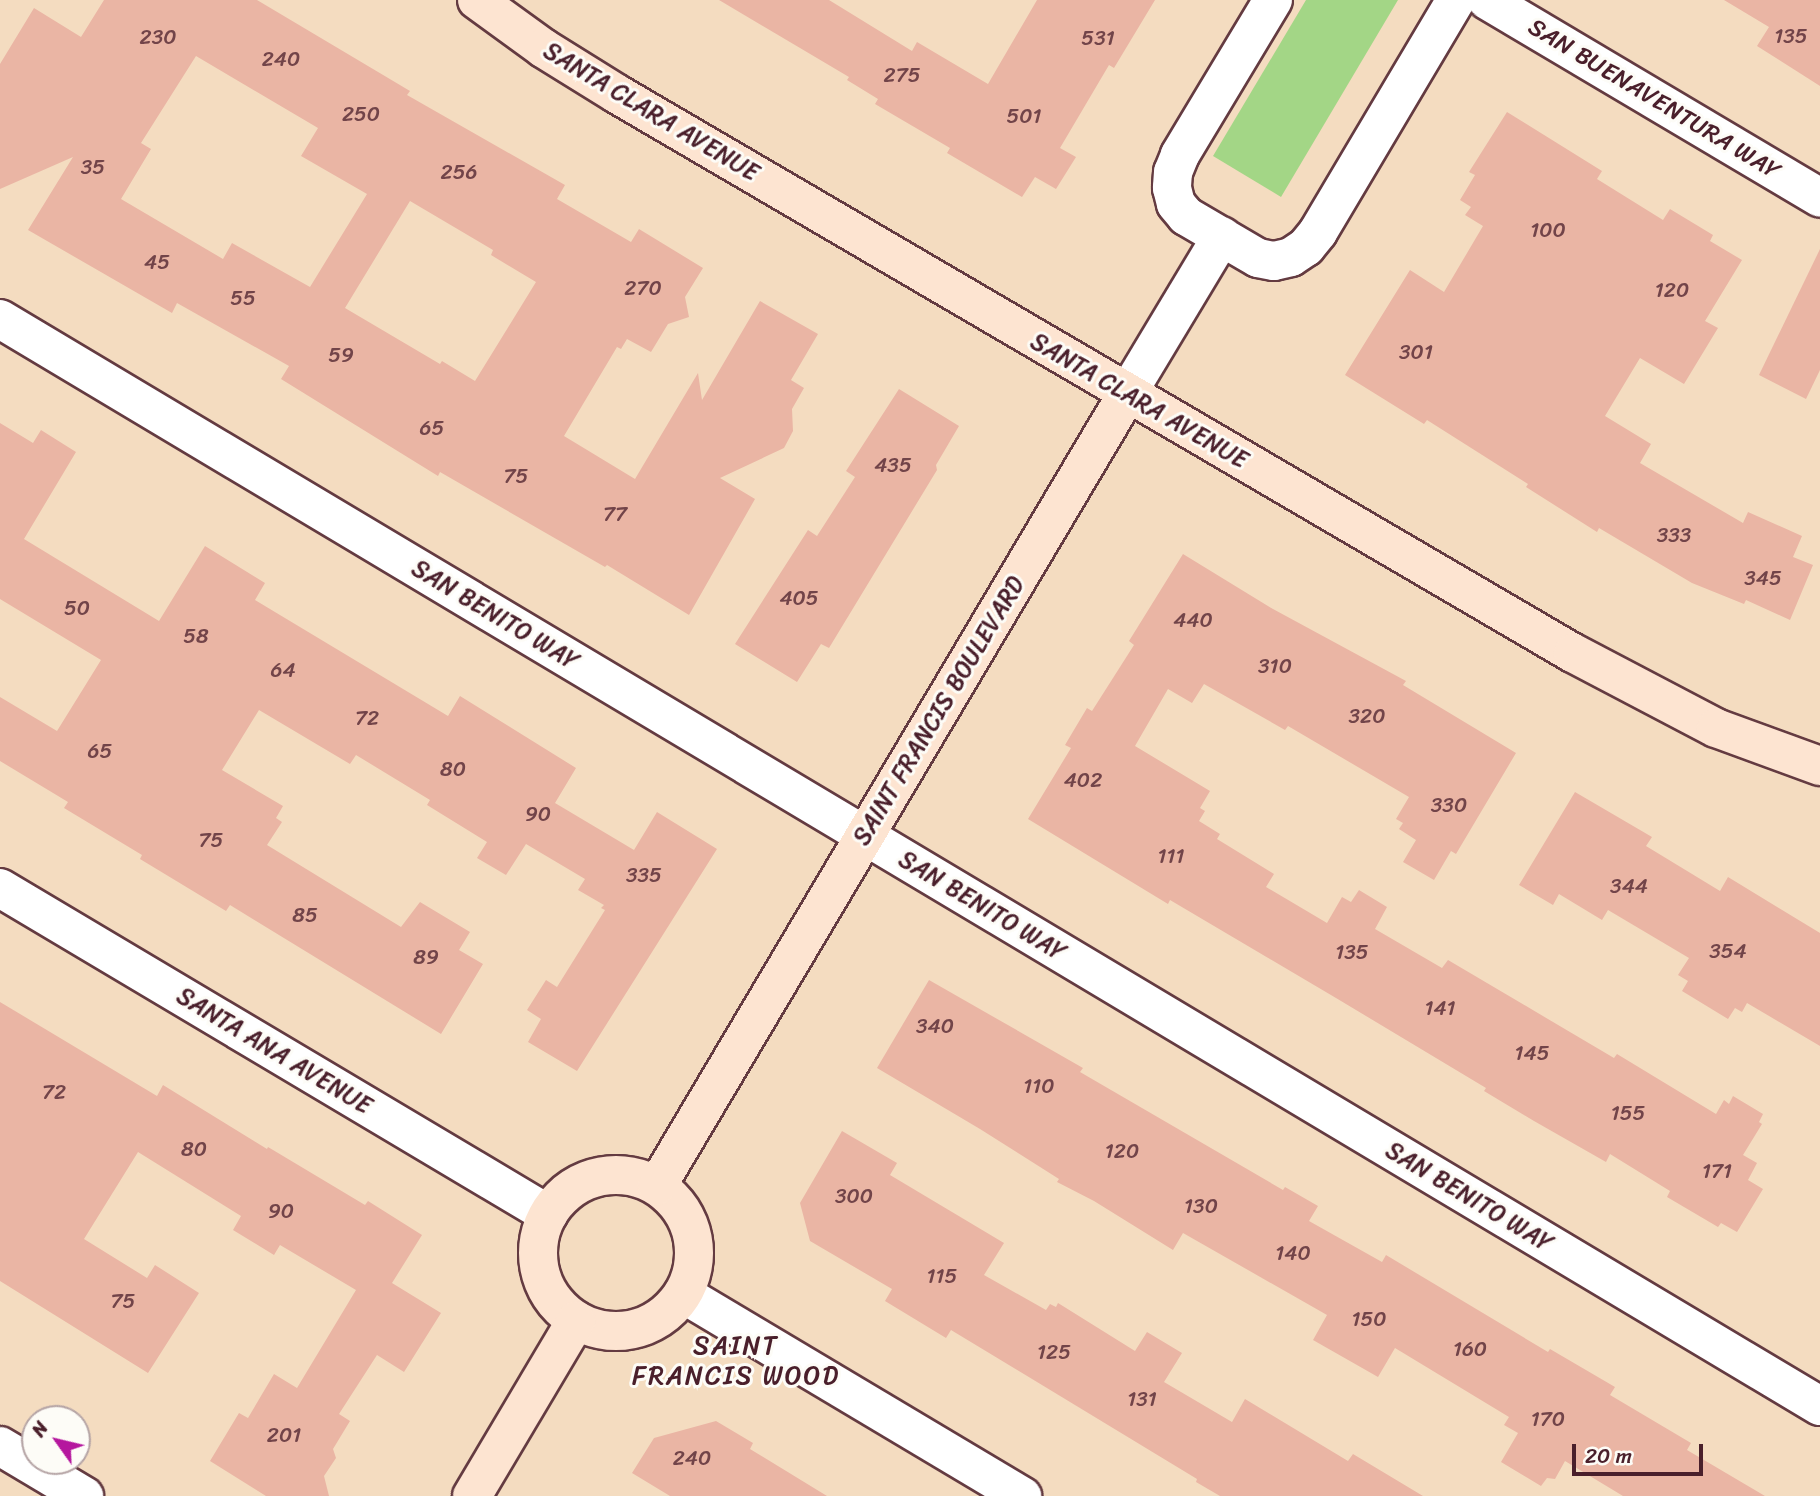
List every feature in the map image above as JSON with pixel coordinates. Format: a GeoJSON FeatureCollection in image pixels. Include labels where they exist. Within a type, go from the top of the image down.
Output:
{"type":"FeatureCollection","features":[{"type":"Feature","properties":{"kind":"main road","name":"SANTA CLARA AVENUE"},"geometry":{"type":"LineString","coordinates":[[477,0],[543,48],[617,94],[1127,394],[1642,691],[1716,728],[1820,766]]}},
{"type":"Feature","properties":{"kind":"main road","name":"SAINT FRANCIS BOULEVARD"},"geometry":{"type":"LineString","coordinates":[[657,1186],[1127,394]]}},
{"type":"Feature","properties":{"kind":"main road"},"geometry":{"type":"LineString","coordinates":[[627,1175],[657,1186],[679,1207],[692,1235],[693,1266],[683,1294],[662,1317],[635,1329],[605,1331],[576,1321],[553,1301],[540,1273],[538,1243],[548,1214],[568,1190],[597,1177],[627,1175]]}},
{"type":"Feature","properties":{"kind":"main road"},"geometry":{"type":"LineString","coordinates":[[472,1496],[576,1321]]}},
{"type":"Feature","properties":{"kind":"street"},"geometry":{"type":"LineString","coordinates":[[1273,0],[1180,155],[1173,172],[1172,188],[1177,204],[1186,216],[1258,258],[1274,261],[1291,257],[1306,247],[1456,0]]}},
{"type":"Feature","properties":{"kind":"street","name":"SAN BUENAVENTURA WAY"},"geometry":{"type":"LineString","coordinates":[[1487,0],[1820,198]]}},
{"type":"Feature","properties":{"kind":"street","name":"SAINT FRANCIS BOULEVARD"},"geometry":{"type":"LineString","coordinates":[[1127,394],[1222,236]]}},
{"type":"Feature","properties":{"kind":"street","name":"SAN BENITO WAY"},"geometry":{"type":"LineString","coordinates":[[0,319],[1820,1406]]}},
{"type":"Feature","properties":{"kind":"street","name":"SANTA ANA AVENUE"},"geometry":{"type":"LineString","coordinates":[[0,888],[548,1214]]}},
{"type":"Feature","properties":{"kind":"street"},"geometry":{"type":"LineString","coordinates":[[683,1294],[1023,1496]]}},
{"type":"Feature","properties":{"kind":"street"},"geometry":{"type":"LineString","coordinates":[[0,1446],[83,1496]]}},
{"type":"Feature","properties":{"kind":"green space"},"geometry":{"type":"Polygon","coordinates":[[[1306,0],[1398,0],[1281,197],[1213,156],[1306,0]]]}},
{"type":"Feature","properties":{"kind":"building"},"geometry":{"type":"Polygon","coordinates":[[[104,0],[257,0],[410,91],[407,95],[565,185],[557,199],[631,242],[639,229],[703,268],[685,297],[689,317],[668,324],[651,352],[627,339],[621,349],[617,347],[564,436],[635,479],[698,373],[702,400],[760,301],[818,334],[791,380],[804,388],[792,409],[793,431],[784,448],[720,478],[755,499],[689,615],[607,565],[605,567],[440,472],[438,476],[281,379],[289,366],[177,303],[172,313],[28,230],[73,157],[0,189],[0,64],[34,8],[81,37],[104,0]],[[196,56],[141,143],[151,149],[121,199],[223,259],[232,243],[310,287],[367,194],[301,156],[318,128],[196,56]],[[410,201],[345,308],[440,364],[442,361],[475,381],[536,282],[491,255],[493,250],[410,201]]]}},
{"type":"Feature","properties":{"kind":"building"},"geometry":{"type":"Polygon","coordinates":[[[719,0],[829,0],[912,51],[917,42],[988,84],[1037,0],[1155,0],[1114,68],[1109,65],[1060,148],[1076,157],[1056,189],[1035,177],[1022,197],[947,153],[950,148],[875,104],[878,99],[847,80],[849,77],[719,0]]]}},
{"type":"Feature","properties":{"kind":"building"},"geometry":{"type":"Polygon","coordinates":[[[1724,0],[1820,0],[1820,86],[1757,46],[1769,27],[1724,0]]]}},
{"type":"Feature","properties":{"kind":"building"},"geometry":{"type":"Polygon","coordinates":[[[1507,112],[1602,171],[1597,179],[1663,220],[1670,209],[1713,235],[1710,241],[1742,260],[1705,321],[1718,328],[1684,384],[1640,358],[1605,416],[1651,444],[1640,463],[1743,523],[1748,512],[1802,536],[1793,557],[1813,565],[1790,620],[1746,600],[1744,604],[1692,583],[1599,528],[1597,532],[1526,487],[1528,484],[1427,420],[1424,424],[1345,375],[1410,270],[1444,292],[1483,226],[1465,215],[1471,207],[1460,200],[1475,175],[1469,172],[1507,112]]]}},
{"type":"Feature","properties":{"kind":"building"},"geometry":{"type":"Polygon","coordinates":[[[1820,249],[1820,370],[1806,399],[1759,375],[1820,249]]]}},
{"type":"Feature","properties":{"kind":"building"},"geometry":{"type":"Polygon","coordinates":[[[899,389],[959,426],[936,465],[937,470],[829,648],[821,644],[797,682],[735,644],[808,530],[817,536],[855,477],[846,471],[899,389]]]}},
{"type":"Feature","properties":{"kind":"building"},"geometry":{"type":"Polygon","coordinates":[[[0,423],[33,443],[41,430],[76,452],[24,539],[159,621],[205,546],[265,583],[255,600],[448,716],[460,696],[576,768],[555,803],[634,850],[657,812],[717,849],[577,1071],[528,1042],[541,1019],[527,1010],[546,980],[557,987],[605,910],[601,908],[604,905],[578,890],[585,879],[526,844],[506,875],[477,858],[487,842],[427,805],[430,800],[356,755],[350,764],[259,710],[222,770],[283,806],[276,818],[282,822],[267,845],[401,927],[420,902],[470,932],[459,950],[483,964],[441,1034],[230,905],[226,911],[140,859],[142,855],[64,808],[68,802],[0,761],[0,697],[57,731],[101,660],[0,599],[0,423]]]}},
{"type":"Feature","properties":{"kind":"building"},"geometry":{"type":"Polygon","coordinates":[[[1183,554],[1273,609],[1406,681],[1403,685],[1516,753],[1456,854],[1451,851],[1434,880],[1403,862],[1416,840],[1399,829],[1403,823],[1396,819],[1409,797],[1288,726],[1285,730],[1204,684],[1192,703],[1168,689],[1135,746],[1210,791],[1200,808],[1205,811],[1199,821],[1220,834],[1217,839],[1274,874],[1266,887],[1327,923],[1342,897],[1351,902],[1359,890],[1387,907],[1375,929],[1442,968],[1448,960],[1614,1058],[1617,1054],[1716,1114],[1724,1100],[1729,1104],[1733,1096],[1763,1114],[1759,1122],[1762,1124],[1743,1155],[1757,1163],[1748,1180],[1763,1189],[1737,1232],[1721,1223],[1718,1227],[1667,1197],[1670,1191],[1610,1154],[1606,1162],[1534,1121],[1484,1091],[1486,1088],[1336,998],[1170,900],[1168,904],[1028,819],[1071,748],[1065,745],[1087,708],[1092,711],[1134,645],[1129,641],[1183,554]]]}},
{"type":"Feature","properties":{"kind":"building"},"geometry":{"type":"Polygon","coordinates":[[[1575,792],[1652,837],[1646,846],[1720,891],[1728,877],[1820,933],[1820,1046],[1747,1003],[1742,1012],[1735,1008],[1728,1019],[1682,991],[1688,981],[1678,975],[1689,958],[1608,910],[1602,920],[1559,894],[1553,905],[1519,885],[1575,792]]]}},
{"type":"Feature","properties":{"kind":"building"},"geometry":{"type":"Polygon","coordinates":[[[929,980],[1083,1068],[1080,1072],[1283,1190],[1285,1187],[1318,1206],[1309,1221],[1382,1262],[1386,1255],[1548,1352],[1550,1349],[1615,1387],[1610,1395],[1691,1443],[1687,1450],[1765,1496],[1623,1496],[1565,1461],[1555,1479],[1547,1478],[1541,1486],[1501,1462],[1518,1433],[1504,1425],[1509,1417],[1395,1348],[1378,1377],[1313,1340],[1327,1315],[1183,1233],[1173,1250],[1094,1201],[1057,1182],[1059,1179],[877,1068],[929,980]]]}},
{"type":"Feature","properties":{"kind":"building"},"geometry":{"type":"Polygon","coordinates":[[[0,1002],[157,1096],[163,1085],[267,1149],[268,1147],[365,1205],[368,1201],[422,1235],[392,1283],[441,1313],[404,1372],[377,1355],[339,1414],[350,1421],[333,1449],[336,1458],[324,1476],[329,1496],[266,1496],[210,1461],[239,1413],[248,1418],[274,1374],[297,1388],[356,1290],[280,1245],[274,1255],[233,1230],[241,1216],[138,1152],[84,1239],[147,1278],[155,1265],[199,1293],[148,1373],[0,1281],[0,1002]]]}},
{"type":"Feature","properties":{"kind":"building"},"geometry":{"type":"Polygon","coordinates":[[[842,1131],[897,1163],[890,1175],[1004,1243],[984,1275],[1046,1310],[1050,1304],[1056,1307],[1058,1303],[1135,1351],[1147,1332],[1182,1353],[1164,1382],[1232,1422],[1245,1399],[1348,1461],[1353,1454],[1423,1496],[1220,1496],[1196,1482],[1197,1479],[951,1330],[946,1338],[885,1301],[892,1289],[810,1241],[800,1203],[842,1131]]]}},
{"type":"Feature","properties":{"kind":"building"},"geometry":{"type":"Polygon","coordinates":[[[716,1421],[753,1443],[750,1449],[827,1496],[670,1496],[632,1473],[654,1438],[716,1421]]]}},
{"type":"Feature","properties":{"kind":"district","name":"SAINT FRANCIS WOOD"},"geometry":{"type":"Point","coordinates":[736,1361]}}]}
